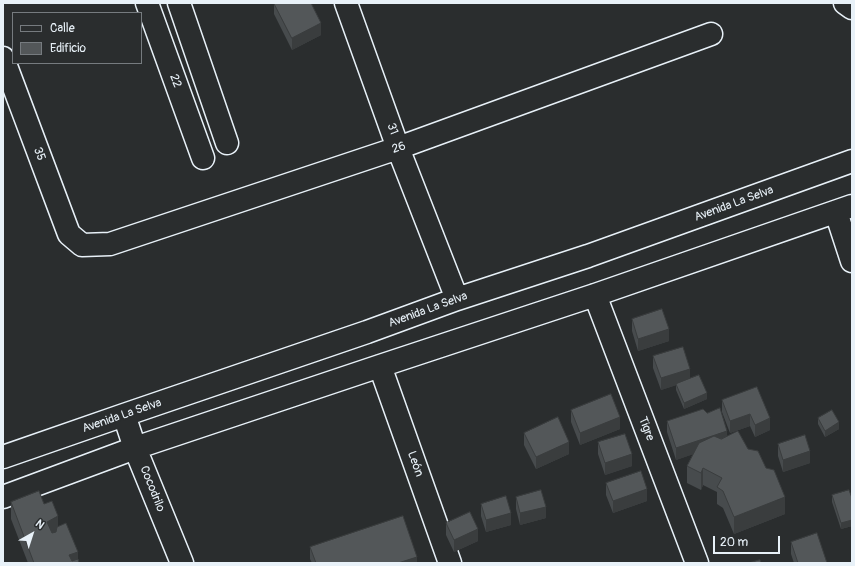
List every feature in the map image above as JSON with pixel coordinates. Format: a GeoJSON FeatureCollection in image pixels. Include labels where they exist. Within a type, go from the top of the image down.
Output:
{"type":"FeatureCollection","features":[{"type":"Feature","properties":{"kind":"street","name":"22"},"geometry":{"type":"LineString","coordinates":[[147,3],[203,158]]}},
{"type":"Feature","properties":{"kind":"street"},"geometry":{"type":"LineString","coordinates":[[178,3],[227,143]]}},
{"type":"Feature","properties":{"kind":"street","name":"31"},"geometry":{"type":"LineString","coordinates":[[346,3],[398,148],[456,299]]}},
{"type":"Feature","properties":{"kind":"street"},"geometry":{"type":"LineString","coordinates":[[845,3],[852,8]]}},
{"type":"Feature","properties":{"kind":"street","name":"26"},"geometry":{"type":"LineString","coordinates":[[82,245],[110,244],[398,148],[711,34]]}},
{"type":"Feature","properties":{"kind":"street","name":"35"},"geometry":{"type":"LineString","coordinates":[[3,58],[69,234],[82,245]]}},
{"type":"Feature","properties":{"kind":"street","name":"Avenida La Selva"},"geometry":{"type":"LineString","coordinates":[[3,457],[124,414],[367,332],[456,299],[588,256],[852,161]]}},
{"type":"Feature","properties":{"kind":"street"},"geometry":{"type":"LineString","coordinates":[[3,497],[135,448],[595,295],[844,209],[852,261]]}},
{"type":"Feature","properties":{"kind":"street","name":"Tigre"},"geometry":{"type":"LineString","coordinates":[[595,295],[697,563]]}},
{"type":"Feature","properties":{"kind":"street","name":"León"},"geometry":{"type":"LineString","coordinates":[[380,366],[450,563]]}},
{"type":"Feature","properties":{"kind":"street","name":"Cocodrilo"},"geometry":{"type":"LineString","coordinates":[[124,414],[135,448],[182,563]]}},
{"type":"Feature","properties":{"kind":"building"},"geometry":{"type":"Polygon","coordinates":[[[274,3],[311,3],[321,23],[292,38],[274,3]]]}},
{"type":"Feature","properties":{"kind":"building"},"geometry":{"type":"Polygon","coordinates":[[[662,309],[669,329],[638,339],[632,319],[662,309]]]}},
{"type":"Feature","properties":{"kind":"building"},"geometry":{"type":"Polygon","coordinates":[[[683,347],[690,369],[661,378],[653,356],[683,347]]]}},
{"type":"Feature","properties":{"kind":"building"},"geometry":{"type":"Polygon","coordinates":[[[699,375],[707,393],[684,403],[676,384],[699,375]]]}},
{"type":"Feature","properties":{"kind":"building"},"geometry":{"type":"Polygon","coordinates":[[[757,387],[770,418],[755,425],[750,414],[730,421],[722,400],[757,387]]]}},
{"type":"Feature","properties":{"kind":"building"},"geometry":{"type":"Polygon","coordinates":[[[611,394],[620,417],[580,433],[571,410],[611,394]]]}},
{"type":"Feature","properties":{"kind":"building"},"geometry":{"type":"Polygon","coordinates":[[[720,408],[727,431],[676,448],[667,421],[703,409],[707,413],[720,408]]]}},
{"type":"Feature","properties":{"kind":"building"},"geometry":{"type":"Polygon","coordinates":[[[832,410],[839,422],[825,431],[818,418],[832,410]]]}},
{"type":"Feature","properties":{"kind":"building"},"geometry":{"type":"Polygon","coordinates":[[[558,417],[569,442],[536,457],[524,433],[558,417]]]}},
{"type":"Feature","properties":{"kind":"building"},"geometry":{"type":"Polygon","coordinates":[[[738,431],[748,449],[758,451],[766,468],[774,470],[785,497],[734,517],[723,491],[717,487],[722,478],[703,468],[701,473],[687,466],[699,443],[714,436],[721,439],[738,431]]]}},
{"type":"Feature","properties":{"kind":"building"},"geometry":{"type":"Polygon","coordinates":[[[625,434],[632,454],[605,463],[598,442],[625,434]]]}},
{"type":"Feature","properties":{"kind":"building"},"geometry":{"type":"Polygon","coordinates":[[[805,435],[810,451],[783,460],[778,444],[805,435]]]}},
{"type":"Feature","properties":{"kind":"building"},"geometry":{"type":"Polygon","coordinates":[[[641,471],[647,489],[613,501],[606,483],[641,471]]]}},
{"type":"Feature","properties":{"kind":"building"},"geometry":{"type":"Polygon","coordinates":[[[541,490],[546,507],[520,513],[516,497],[541,490]]]}},
{"type":"Feature","properties":{"kind":"building"},"geometry":{"type":"Polygon","coordinates":[[[849,490],[852,498],[852,520],[841,523],[832,495],[849,490]]]}},
{"type":"Feature","properties":{"kind":"building"},"geometry":{"type":"Polygon","coordinates":[[[39,491],[44,504],[52,501],[58,516],[47,522],[52,533],[56,532],[57,527],[66,523],[78,552],[69,555],[72,561],[78,559],[79,563],[34,563],[11,502],[39,491]]]}},
{"type":"Feature","properties":{"kind":"building"},"geometry":{"type":"Polygon","coordinates":[[[506,496],[511,513],[486,520],[481,504],[506,496]]]}},
{"type":"Feature","properties":{"kind":"building"},"geometry":{"type":"Polygon","coordinates":[[[470,512],[478,529],[454,540],[446,523],[470,512]]]}},
{"type":"Feature","properties":{"kind":"building"},"geometry":{"type":"Polygon","coordinates":[[[403,516],[417,557],[398,563],[316,563],[310,547],[403,516]]]}},
{"type":"Feature","properties":{"kind":"building"},"geometry":{"type":"Polygon","coordinates":[[[817,533],[827,563],[798,563],[791,542],[817,533]]]}},
{"type":"Feature","properties":{"kind":"building"},"geometry":{"type":"Polygon","coordinates":[[[760,560],[761,563],[749,563],[760,560]]]}}]}
